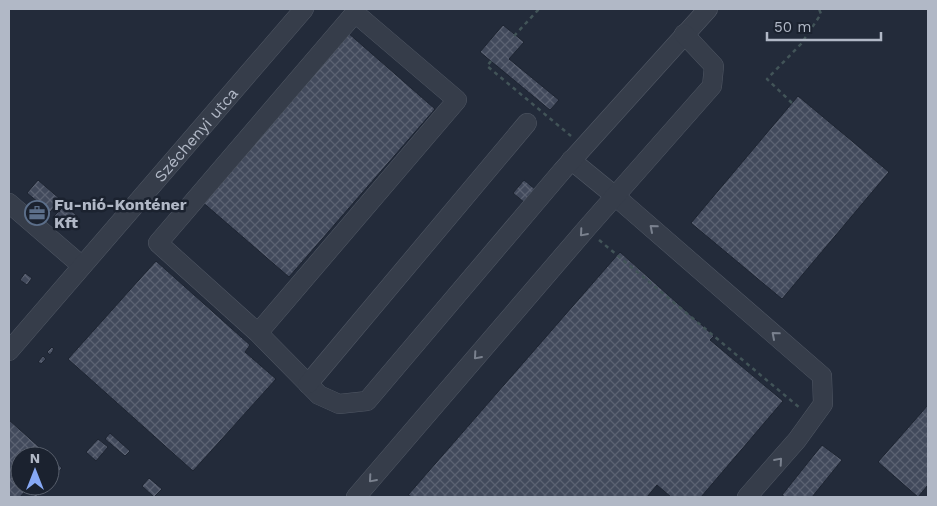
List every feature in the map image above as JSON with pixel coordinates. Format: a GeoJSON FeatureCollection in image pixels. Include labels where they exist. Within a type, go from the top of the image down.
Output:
{"type":"FeatureCollection","features":[{"type":"Feature","properties":{"kind":"street","name":"Széchenyi utca"},"geometry":{"type":"LineString","coordinates":[[9,350],[304,9]]}},
{"type":"Feature","properties":{"kind":"street"},"geometry":{"type":"LineString","coordinates":[[258,333],[457,100],[356,13],[158,242],[258,333],[319,395],[339,404],[367,401],[577,153],[708,9]]}},
{"type":"Feature","properties":{"kind":"street"},"geometry":{"type":"LineString","coordinates":[[356,497],[586,229],[712,86],[714,66],[684,34]]}},
{"type":"Feature","properties":{"kind":"street"},"geometry":{"type":"LineString","coordinates":[[308,384],[527,122]]}},
{"type":"Feature","properties":{"kind":"street"},"geometry":{"type":"LineString","coordinates":[[577,153],[615,196],[822,376],[823,404],[798,440],[747,497]]}},
{"type":"Feature","properties":{"kind":"street"},"geometry":{"type":"LineString","coordinates":[[9,203],[82,266]]}},
{"type":"Feature","properties":{"kind":"path"},"geometry":{"type":"LineString","coordinates":[[514,36],[539,9]]}},
{"type":"Feature","properties":{"kind":"path"},"geometry":{"type":"LineString","coordinates":[[792,103],[766,80],[801,44],[821,14],[819,9]]}},
{"type":"Feature","properties":{"kind":"path"},"geometry":{"type":"LineString","coordinates":[[491,61],[487,66],[577,153]]}},
{"type":"Feature","properties":{"kind":"path"},"geometry":{"type":"LineString","coordinates":[[586,229],[813,419]]}},
{"type":"Feature","properties":{"kind":"building"},"geometry":{"type":"Polygon","coordinates":[[[503,25],[524,42],[509,59],[559,100],[550,110],[480,52],[503,25]]]}},
{"type":"Feature","properties":{"kind":"building"},"geometry":{"type":"Polygon","coordinates":[[[347,32],[435,109],[289,277],[200,200],[347,32]]]}},
{"type":"Feature","properties":{"kind":"building"},"geometry":{"type":"Polygon","coordinates":[[[798,96],[889,172],[782,299],[691,223],[798,96]]]}},
{"type":"Feature","properties":{"kind":"building"},"geometry":{"type":"Polygon","coordinates":[[[38,180],[61,200],[50,212],[27,193],[38,180]]]}},
{"type":"Feature","properties":{"kind":"building"},"geometry":{"type":"Polygon","coordinates":[[[524,180],[536,190],[525,203],[513,193],[524,180]]]}},
{"type":"Feature","properties":{"kind":"building"},"geometry":{"type":"Polygon","coordinates":[[[65,205],[78,217],[66,229],[53,217],[65,205]]]}},
{"type":"Feature","properties":{"kind":"building"},"geometry":{"type":"Polygon","coordinates":[[[620,252],[714,336],[710,340],[783,401],[701,497],[671,497],[657,485],[647,497],[412,497],[408,495],[620,252]]]}},
{"type":"Feature","properties":{"kind":"building"},"geometry":{"type":"Polygon","coordinates":[[[156,261],[250,345],[245,352],[276,379],[193,471],[68,359],[156,261]]]}},
{"type":"Feature","properties":{"kind":"building"},"geometry":{"type":"Polygon","coordinates":[[[25,273],[32,278],[27,285],[20,280],[25,273]]]}},
{"type":"Feature","properties":{"kind":"building"},"geometry":{"type":"Polygon","coordinates":[[[52,347],[54,349],[50,355],[47,352],[52,347]]]}},
{"type":"Feature","properties":{"kind":"building"},"geometry":{"type":"Polygon","coordinates":[[[43,356],[46,359],[41,364],[38,362],[43,356]]]}},
{"type":"Feature","properties":{"kind":"building"},"geometry":{"type":"Polygon","coordinates":[[[928,405],[928,485],[918,497],[878,462],[928,405]]]}},
{"type":"Feature","properties":{"kind":"building"},"geometry":{"type":"Polygon","coordinates":[[[9,420],[38,446],[10,446],[10,496],[21,496],[9,497],[9,420]]]}},
{"type":"Feature","properties":{"kind":"building"},"geometry":{"type":"Polygon","coordinates":[[[110,433],[130,451],[125,456],[105,439],[110,433]]]}},
{"type":"Feature","properties":{"kind":"building"},"geometry":{"type":"Polygon","coordinates":[[[98,439],[108,447],[96,461],[86,452],[98,439]]]}},
{"type":"Feature","properties":{"kind":"building"},"geometry":{"type":"Polygon","coordinates":[[[822,445],[842,460],[812,497],[785,497],[782,495],[822,445]]]}},
{"type":"Feature","properties":{"kind":"building"},"geometry":{"type":"Polygon","coordinates":[[[149,478],[162,489],[154,497],[142,486],[149,478]]]}},
{"type":"Feature","properties":{"kind":"place","name":"Fu-nió-Konténer Kft"},"geometry":{"type":"Point","coordinates":[37,213]}}]}
